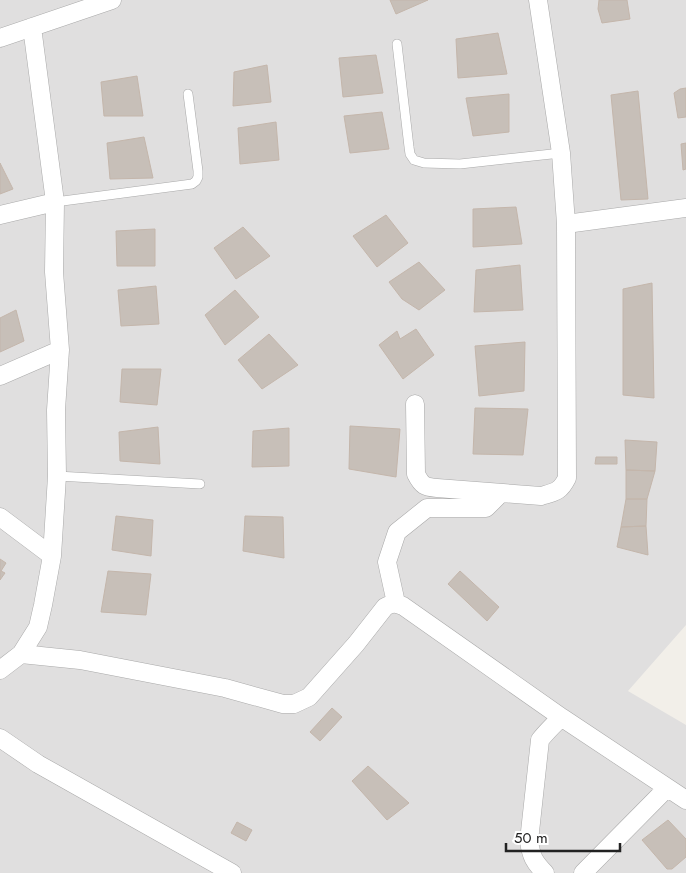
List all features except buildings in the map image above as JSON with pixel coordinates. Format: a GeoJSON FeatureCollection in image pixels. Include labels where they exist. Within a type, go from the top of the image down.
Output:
{"type":"FeatureCollection","features":[{"type":"Feature","properties":{"kind":"street"},"geometry":{"type":"LineString","coordinates":[[0,38],[112,0]]}},
{"type":"Feature","properties":{"kind":"street"},"geometry":{"type":"LineString","coordinates":[[415,404],[416,474],[420,484],[437,488],[541,496],[554,493],[562,488],[567,478],[566,224],[561,153],[538,0]]}},
{"type":"Feature","properties":{"kind":"street"},"geometry":{"type":"LineString","coordinates":[[0,670],[21,654],[38,627],[52,556],[57,476],[56,410],[60,350],[54,272],[55,202],[32,26]]}},
{"type":"Feature","properties":{"kind":"street"},"geometry":{"type":"LineString","coordinates":[[0,215],[55,202]]}},
{"type":"Feature","properties":{"kind":"street"},"geometry":{"type":"LineString","coordinates":[[566,224],[686,208]]}},
{"type":"Feature","properties":{"kind":"street"},"geometry":{"type":"LineString","coordinates":[[0,376],[60,350]]}},
{"type":"Feature","properties":{"kind":"street"},"geometry":{"type":"LineString","coordinates":[[396,603],[387,562],[397,532],[426,508],[486,508],[501,493]]}},
{"type":"Feature","properties":{"kind":"street"},"geometry":{"type":"LineString","coordinates":[[0,517],[52,556]]}},
{"type":"Feature","properties":{"kind":"street"},"geometry":{"type":"LineString","coordinates":[[21,654],[80,660],[225,688],[283,704],[294,704],[309,697],[356,644],[385,607],[396,603],[403,606],[561,717],[686,800]]}},
{"type":"Feature","properties":{"kind":"street"},"geometry":{"type":"LineString","coordinates":[[545,873],[534,861],[529,841],[540,740],[561,717]]}},
{"type":"Feature","properties":{"kind":"street"},"geometry":{"type":"LineString","coordinates":[[0,738],[38,764],[232,873]]}},
{"type":"Feature","properties":{"kind":"street"},"geometry":{"type":"LineString","coordinates":[[583,873],[667,788]]}},
{"type":"Feature","properties":{"kind":"lane"},"geometry":{"type":"LineString","coordinates":[[397,44],[409,148],[414,160],[424,163],[460,164],[561,153]]}},
{"type":"Feature","properties":{"kind":"lane"},"geometry":{"type":"LineString","coordinates":[[55,202],[192,184],[196,181],[198,171],[188,94]]}},
{"type":"Feature","properties":{"kind":"lane"},"geometry":{"type":"LineString","coordinates":[[57,476],[200,484]]}},
{"type":"Feature","properties":{"kind":"shaded area"},"geometry":{"type":"Polygon","coordinates":[[[0,0],[686,0],[686,625],[628,691],[686,725],[686,873],[0,873],[0,0]]]}}]}
